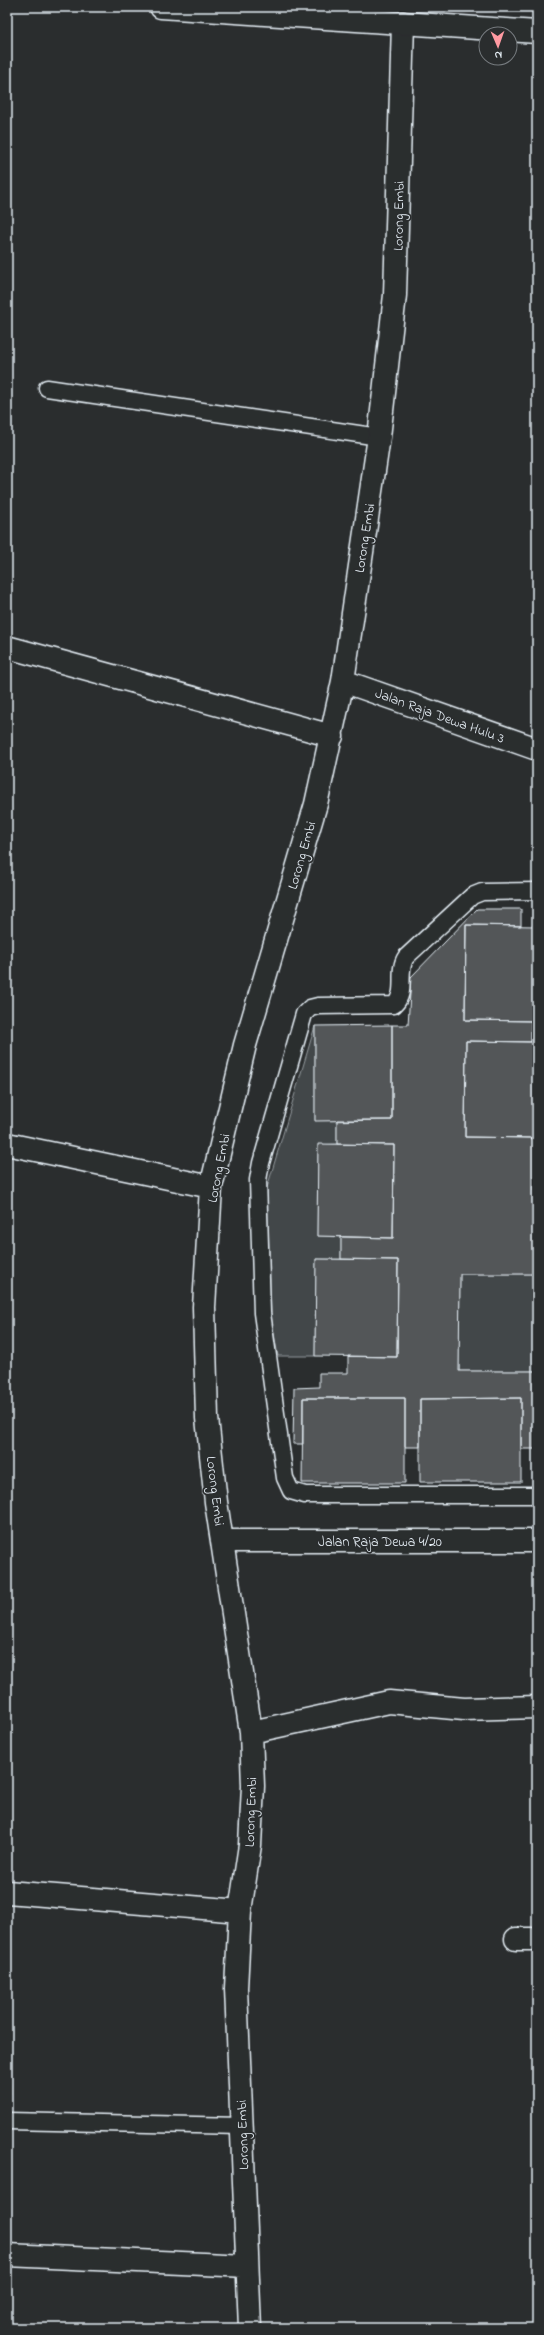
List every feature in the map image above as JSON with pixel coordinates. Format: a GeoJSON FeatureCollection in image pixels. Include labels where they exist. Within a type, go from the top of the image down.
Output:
{"type":"FeatureCollection","features":[{"type":"Feature","properties":{"kind":"street"},"geometry":{"type":"LineString","coordinates":[[161,7],[537,32]]}},
{"type":"Feature","properties":{"kind":"street","name":"Lorong Embi"},"geometry":{"type":"LineString","coordinates":[[250,2328],[236,1988],[240,1911],[250,1845],[253,1786],[251,1732],[222,1541],[207,1418],[204,1307],[211,1187],[245,1045],[316,804],[343,681],[379,437],[395,295],[403,23]]}},
{"type":"Feature","properties":{"kind":"street"},"geometry":{"type":"LineString","coordinates":[[7,647],[332,736]]}},
{"type":"Feature","properties":{"kind":"street","name":"Jalan Raja Dewa Hulu 3"},"geometry":{"type":"LineString","coordinates":[[343,681],[537,750]]}},
{"type":"Feature","properties":{"kind":"street"},"geometry":{"type":"LineString","coordinates":[[7,1144],[211,1187]]}},
{"type":"Feature","properties":{"kind":"street","name":"Jalan Raja Dewa 4/20"},"geometry":{"type":"LineString","coordinates":[[222,1541],[537,1541]]}},
{"type":"Feature","properties":{"kind":"street"},"geometry":{"type":"LineString","coordinates":[[251,1732],[389,1702],[464,1709],[537,1707]]}},
{"type":"Feature","properties":{"kind":"street"},"geometry":{"type":"LineString","coordinates":[[7,1892],[240,1911]]}},
{"type":"Feature","properties":{"kind":"street"},"geometry":{"type":"LineString","coordinates":[[516,1939],[537,1939]]}},
{"type":"Feature","properties":{"kind":"street"},"geometry":{"type":"LineString","coordinates":[[7,2255],[247,2266]]}},
{"type":"Feature","properties":{"kind":"lane"},"geometry":{"type":"LineString","coordinates":[[47,388],[379,437]]}},
{"type":"Feature","properties":{"kind":"lane"},"geometry":{"type":"LineString","coordinates":[[537,891],[482,892],[472,896],[406,957],[401,967],[401,996],[394,1005],[318,1006],[310,1008],[304,1014],[261,1163],[258,1196],[262,1313],[285,1478],[291,1491],[306,1495],[537,1495]]}},
{"type":"Feature","properties":{"kind":"lane"},"geometry":{"type":"LineString","coordinates":[[7,2121],[242,2126]]}},
{"type":"Feature","properties":{"kind":"shaded area"},"geometry":{"type":"Polygon","coordinates":[[[315,1026],[315,1120],[337,1120],[337,1144],[318,1145],[317,1236],[341,1237],[341,1259],[316,1259],[315,1356],[278,1356],[271,1316],[267,1188],[315,1026]]]}},
{"type":"Feature","properties":{"kind":"shaded area"},"geometry":{"type":"Polygon","coordinates":[[[460,1274],[537,1274],[537,1371],[459,1371],[460,1274]]]}},
{"type":"Feature","properties":{"kind":"shaded area"},"geometry":{"type":"Polygon","coordinates":[[[7,2024],[10,2094],[7,2095],[7,2024]]]}},
{"type":"Feature","properties":{"kind":"building"},"geometry":{"type":"Polygon","coordinates":[[[477,909],[521,909],[521,926],[466,925],[465,1020],[531,1021],[531,1042],[466,1041],[465,1137],[531,1138],[537,1144],[537,1163],[535,1163],[535,1245],[537,1245],[537,1274],[460,1274],[459,1371],[537,1371],[537,1449],[521,1449],[521,1398],[420,1399],[420,1447],[405,1447],[405,1398],[303,1398],[303,1444],[293,1444],[294,1388],[319,1387],[319,1373],[348,1373],[348,1356],[397,1357],[398,1260],[341,1259],[341,1237],[393,1238],[394,1145],[337,1144],[337,1120],[392,1120],[392,1025],[408,1025],[411,977],[477,909]]]}},
{"type":"Feature","properties":{"kind":"building"},"geometry":{"type":"Polygon","coordinates":[[[466,925],[537,926],[537,1021],[465,1020],[466,925]]]}},
{"type":"Feature","properties":{"kind":"building"},"geometry":{"type":"Polygon","coordinates":[[[392,1025],[392,1120],[315,1121],[315,1026],[392,1025]]]}},
{"type":"Feature","properties":{"kind":"building"},"geometry":{"type":"Polygon","coordinates":[[[466,1041],[537,1042],[537,1138],[465,1137],[466,1041]]]}},
{"type":"Feature","properties":{"kind":"building"},"geometry":{"type":"Polygon","coordinates":[[[318,1144],[394,1145],[393,1238],[317,1236],[318,1144]]]}},
{"type":"Feature","properties":{"kind":"building"},"geometry":{"type":"Polygon","coordinates":[[[535,1163],[537,1163],[537,1245],[535,1245],[535,1163]]]}},
{"type":"Feature","properties":{"kind":"building"},"geometry":{"type":"Polygon","coordinates":[[[316,1259],[398,1260],[397,1357],[315,1356],[316,1259]]]}},
{"type":"Feature","properties":{"kind":"building"},"geometry":{"type":"Polygon","coordinates":[[[303,1398],[405,1398],[405,1483],[302,1483],[303,1398]]]}},
{"type":"Feature","properties":{"kind":"building"},"geometry":{"type":"Polygon","coordinates":[[[521,1398],[521,1482],[420,1482],[420,1399],[521,1398]]]}}]}
